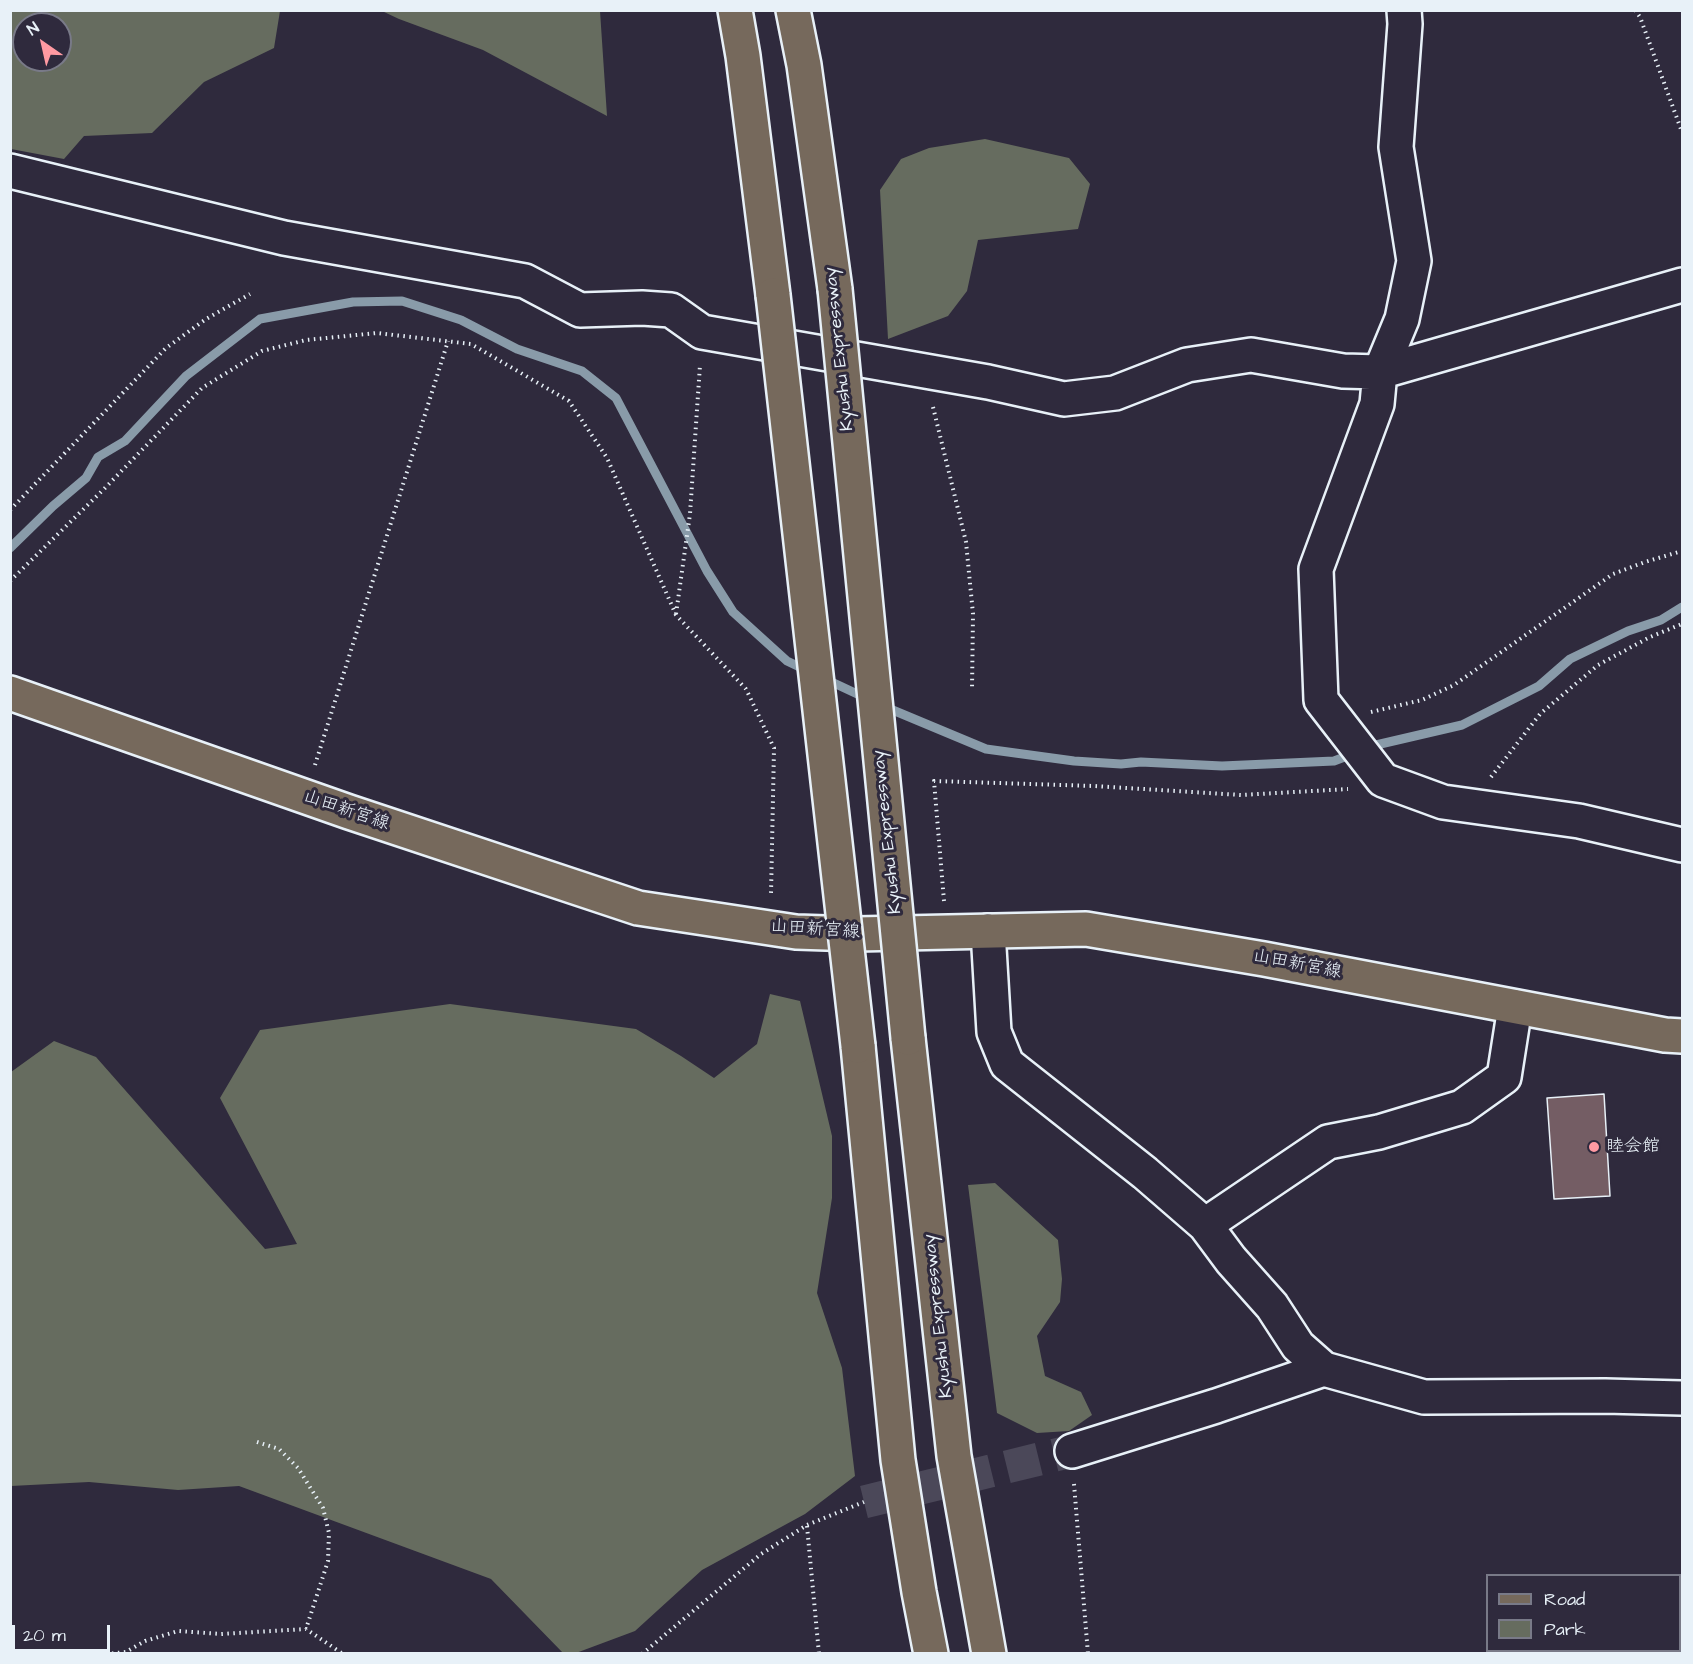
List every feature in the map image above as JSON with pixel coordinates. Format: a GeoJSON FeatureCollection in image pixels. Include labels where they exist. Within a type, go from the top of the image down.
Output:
{"type":"FeatureCollection","features":[{"type":"Feature","properties":{"kind":"main road"},"geometry":{"type":"LineString","coordinates":[[735,10],[743,56],[773,295],[858,1046],[898,1460],[931,1653]]}},
{"type":"Feature","properties":{"kind":"main road","name":"Kyushu Expressway"},"geometry":{"type":"LineString","coordinates":[[794,10],[804,65],[835,289],[908,1038],[954,1456],[989,1653]]}},
{"type":"Feature","properties":{"kind":"main road","name":"山田新宮線"},"geometry":{"type":"LineString","coordinates":[[10,693],[304,797],[638,908],[796,932],[1086,929],[1264,958],[1665,1035],[1683,1036]]}},
{"type":"Feature","properties":{"kind":"street"},"geometry":{"type":"LineString","coordinates":[[1404,10],[1406,24],[1396,147],[1414,261],[1402,319],[1380,372],[1377,404],[1316,569],[1322,700],[1339,725],[1380,775],[1443,802],[1578,821],[1683,846]]}},
{"type":"Feature","properties":{"kind":"street"},"geometry":{"type":"LineString","coordinates":[[10,171],[284,238],[525,281],[580,310],[642,308],[671,310],[702,332],[924,371],[1064,399],[1115,393],[1187,365],[1251,355],[1343,371],[1380,372],[1683,285]]}},
{"type":"Feature","properties":{"kind":"street"},"geometry":{"type":"LineString","coordinates":[[988,931],[994,1032],[1007,1065],[1145,1173],[1205,1225],[1231,1260],[1272,1306],[1298,1346],[1324,1369],[1424,1397],[1683,1398]]}},
{"type":"Feature","properties":{"kind":"street"},"geometry":{"type":"LineString","coordinates":[[1205,1225],[1328,1142],[1379,1132],[1462,1107],[1504,1077],[1515,1007]]}},
{"type":"Feature","properties":{"kind":"street"},"geometry":{"type":"LineString","coordinates":[[1072,1451],[1324,1369]]}},
{"type":"Feature","properties":{"kind":"path"},"geometry":{"type":"LineString","coordinates":[[1635,10],[1640,17],[1683,132]]}},
{"type":"Feature","properties":{"kind":"path"},"geometry":{"type":"LineString","coordinates":[[10,510],[166,348],[206,319],[250,294]]}},
{"type":"Feature","properties":{"kind":"path"},"geometry":{"type":"LineString","coordinates":[[676,615],[690,514],[702,332]]}},
{"type":"Feature","properties":{"kind":"path"},"geometry":{"type":"LineString","coordinates":[[10,581],[202,388],[262,351],[306,340],[377,333],[471,344],[568,401],[607,458],[676,615],[746,689],[774,748],[771,928]]}},
{"type":"Feature","properties":{"kind":"path"},"geometry":{"type":"LineString","coordinates":[[304,797],[448,341]]}},
{"type":"Feature","properties":{"kind":"path"},"geometry":{"type":"LineString","coordinates":[[924,371],[966,542],[973,614],[972,690]]}},
{"type":"Feature","properties":{"kind":"path"},"geometry":{"type":"LineString","coordinates":[[1339,725],[1422,700],[1454,686],[1613,574],[1683,551]]}},
{"type":"Feature","properties":{"kind":"path"},"geometry":{"type":"LineString","coordinates":[[1468,806],[1540,714],[1548,707],[1598,665],[1650,637],[1683,624]]}},
{"type":"Feature","properties":{"kind":"path"},"geometry":{"type":"LineString","coordinates":[[947,932],[934,781],[1241,795],[1349,789],[1380,775]]}},
{"type":"Feature","properties":{"kind":"path"},"geometry":{"type":"LineString","coordinates":[[256,1442],[279,1449],[298,1468],[323,1508],[329,1533],[328,1561],[306,1629]]}},
{"type":"Feature","properties":{"kind":"path"},"geometry":{"type":"LineString","coordinates":[[1072,1451],[1088,1653]]}},
{"type":"Feature","properties":{"kind":"path"},"geometry":{"type":"LineString","coordinates":[[642,1653],[760,1554],[807,1526],[864,1502]]}},
{"type":"Feature","properties":{"kind":"path"},"geometry":{"type":"LineString","coordinates":[[807,1526],[819,1653]]}},
{"type":"Feature","properties":{"kind":"path"},"geometry":{"type":"LineString","coordinates":[[106,1653],[126,1652],[145,1641],[178,1631],[221,1634],[306,1629],[343,1653]]}},
{"type":"Feature","properties":{"kind":"green space"},"geometry":{"type":"Polygon","coordinates":[[[11,10],[280,11],[274,48],[204,82],[152,133],[84,136],[64,159],[11,149],[11,10]]]}},
{"type":"Feature","properties":{"kind":"green space"},"geometry":{"type":"Polygon","coordinates":[[[382,11],[600,11],[607,116],[483,50],[382,11]]]}},
{"type":"Feature","properties":{"kind":"green space"},"geometry":{"type":"Polygon","coordinates":[[[985,139],[1069,158],[1090,184],[1078,229],[978,240],[967,291],[948,316],[888,339],[880,190],[901,159],[929,148],[985,139]]]}},
{"type":"Feature","properties":{"kind":"green space"},"geometry":{"type":"Polygon","coordinates":[[[770,994],[800,1001],[832,1136],[832,1198],[817,1293],[842,1368],[855,1476],[805,1514],[702,1570],[635,1631],[576,1653],[563,1653],[491,1579],[239,1486],[178,1490],[89,1482],[11,1486],[11,1072],[54,1041],[96,1057],[265,1249],[297,1244],[220,1098],[260,1030],[450,1004],[636,1029],[714,1078],[757,1044],[770,994]]]}},
{"type":"Feature","properties":{"kind":"green space"},"geometry":{"type":"Polygon","coordinates":[[[995,1183],[1058,1240],[1062,1279],[1060,1302],[1037,1336],[1045,1376],[1081,1392],[1092,1415],[1069,1431],[1037,1433],[997,1413],[968,1185],[995,1183]]]}},
{"type":"Feature","properties":{"kind":"building"},"geometry":{"type":"Polygon","coordinates":[[[1604,1094],[1610,1196],[1554,1199],[1547,1098],[1604,1094]]]}},
{"type":"Feature","properties":{"kind":"waterway"},"geometry":{"type":"LineString","coordinates":[[10,548],[86,478],[98,457],[125,441],[186,376],[260,319],[353,302],[402,301],[461,320],[517,349],[582,371],[616,398],[707,571],[733,612],[787,661],[808,671]]}},
{"type":"Feature","properties":{"kind":"waterway"},"geometry":{"type":"LineString","coordinates":[[883,706],[986,749],[1074,761],[1222,766],[1334,761],[1376,745],[1462,725],[1539,686],[1570,659],[1628,631],[1661,620],[1682,607]]}},
{"type":"Feature","properties":{"kind":"waterway"},"geometry":{"type":"LineString","coordinates":[[823,678],[868,699]]}},
{"type":"Feature","properties":{"kind":"tunnel"},"geometry":{"type":"LineString","coordinates":[[864,1502],[1072,1451]]}},
{"type":"Feature","properties":{"kind":"place","name":"睦会館"},"geometry":{"type":"Point","coordinates":[1594,1147]}}]}
